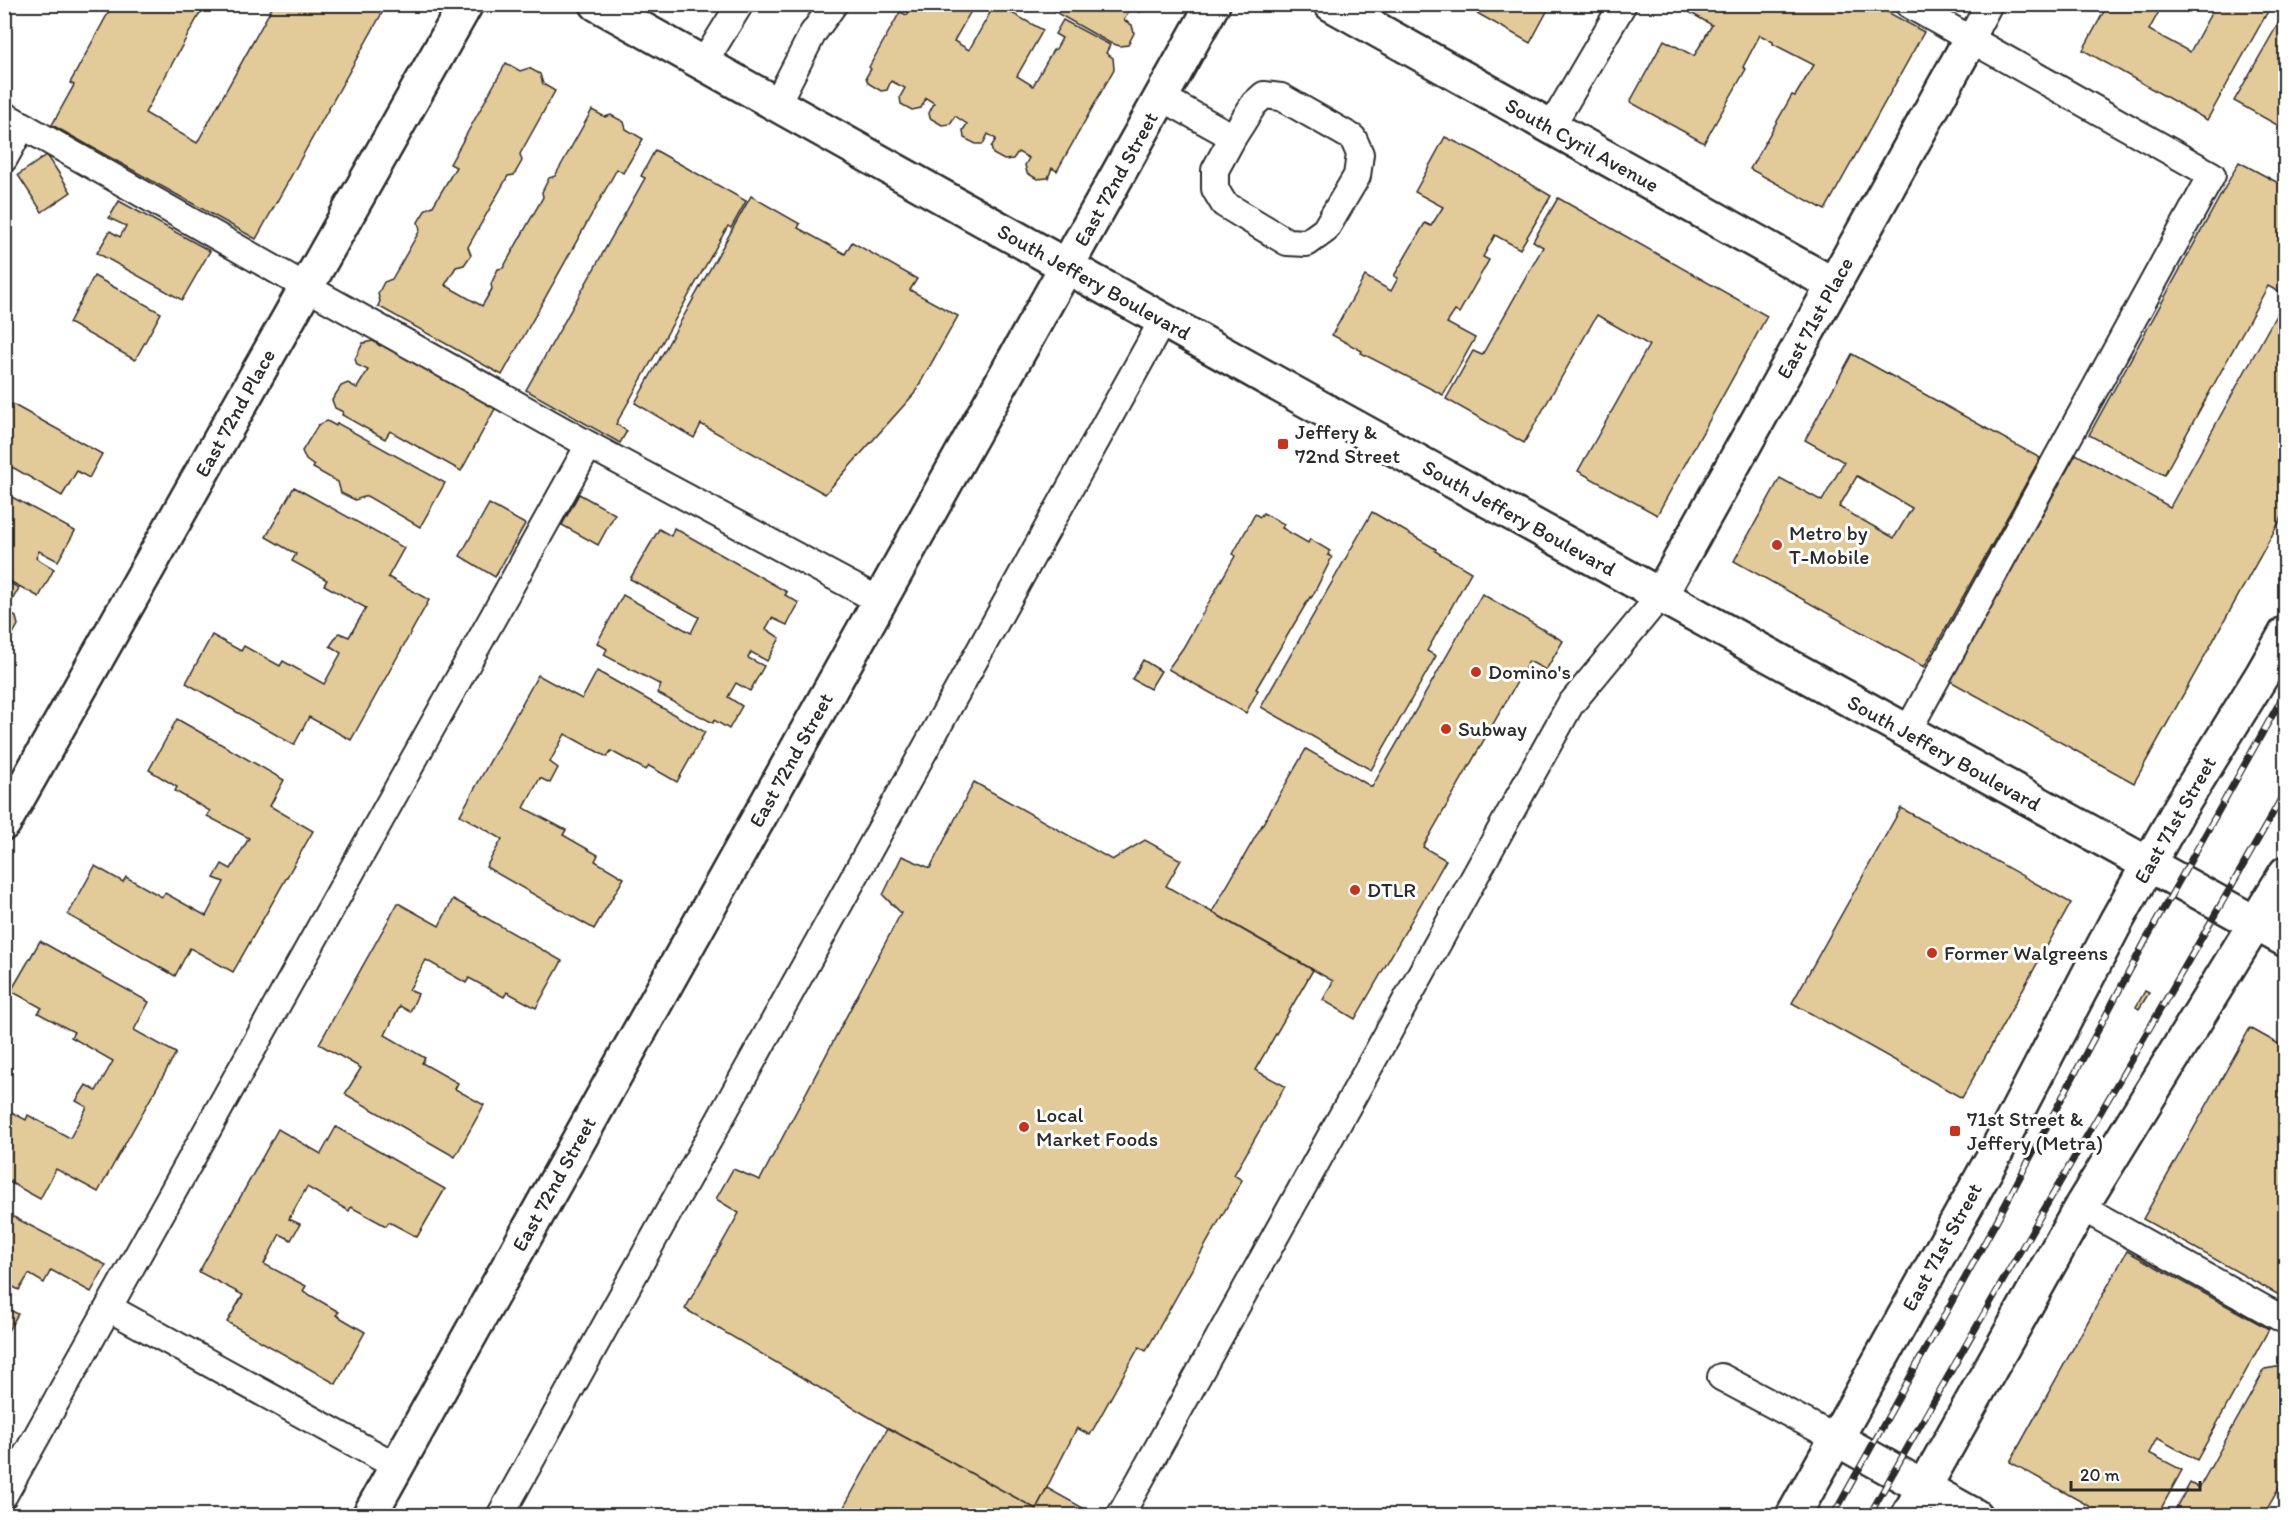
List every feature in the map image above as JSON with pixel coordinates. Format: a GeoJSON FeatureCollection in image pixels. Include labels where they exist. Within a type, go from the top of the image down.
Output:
{"type":"FeatureCollection","features":[{"type":"Feature","properties":{"kind":"street","name":"East 72nd Place"},"geometry":{"type":"LineString","coordinates":[[4,823],[466,4]]}},
{"type":"Feature","properties":{"kind":"street","name":"South Jeffery Boulevard"},"geometry":{"type":"LineString","coordinates":[[597,4],[1163,321],[2286,940]]}},
{"type":"Feature","properties":{"kind":"street","name":"East 72nd Street"},"geometry":{"type":"LineString","coordinates":[[369,1515],[1213,4]]}},
{"type":"Feature","properties":{"kind":"street","name":"South Cyril Avenue"},"geometry":{"type":"LineString","coordinates":[[1331,4],[1833,285]]}},
{"type":"Feature","properties":{"kind":"street","name":"East 71st Place"},"geometry":{"type":"LineString","coordinates":[[1660,596],[1970,40]]}},
{"type":"Feature","properties":{"kind":"street","name":"East 71st Street"},"geometry":{"type":"LineString","coordinates":[[1793,1515],[1996,1152],[2117,920],[2180,808],[2286,633]]}},
{"type":"Feature","properties":{"kind":"street"},"geometry":{"type":"LineString","coordinates":[[1908,1515],[2081,1207],[2286,873]]}},
{"type":"Feature","properties":{"kind":"street"},"geometry":{"type":"LineString","coordinates":[[1835,1438],[1975,1515]]}},
{"type":"Feature","properties":{"kind":"lane"},"geometry":{"type":"LineString","coordinates":[[703,64],[740,4]]}},
{"type":"Feature","properties":{"kind":"lane"},"geometry":{"type":"LineString","coordinates":[[776,105],[813,33],[834,4]]}},
{"type":"Feature","properties":{"kind":"lane"},"geometry":{"type":"LineString","coordinates":[[1551,127],[1623,4]]}},
{"type":"Feature","properties":{"kind":"lane"},"geometry":{"type":"LineString","coordinates":[[1907,732],[2212,175],[1908,4]]}},
{"type":"Feature","properties":{"kind":"lane"},"geometry":{"type":"LineString","coordinates":[[1970,40],[1989,4]]}},
{"type":"Feature","properties":{"kind":"lane"},"geometry":{"type":"LineString","coordinates":[[1264,95],[1281,97],[1353,138],[1360,154],[1357,176],[1325,231],[1307,243],[1287,242],[1224,204],[1215,189],[1215,170],[1233,137],[1254,104],[1264,95]]}},
{"type":"Feature","properties":{"kind":"lane"},"geometry":{"type":"LineString","coordinates":[[1161,97],[1233,137]]}},
{"type":"Feature","properties":{"kind":"lane"},"geometry":{"type":"LineString","coordinates":[[4,159],[14,120],[589,445],[880,601]]}},
{"type":"Feature","properties":{"kind":"lane"},"geometry":{"type":"LineString","coordinates":[[500,1515],[1163,321]]}},
{"type":"Feature","properties":{"kind":"lane"},"geometry":{"type":"LineString","coordinates":[[4,1495],[589,445]]}},
{"type":"Feature","properties":{"kind":"lane"},"geometry":{"type":"LineString","coordinates":[[1120,1515],[1570,705],[1660,596]]}},
{"type":"Feature","properties":{"kind":"lane"},"geometry":{"type":"LineString","coordinates":[[2081,1207],[2286,1321]]}},
{"type":"Feature","properties":{"kind":"lane"},"geometry":{"type":"LineString","coordinates":[[109,1308],[396,1466]]}},
{"type":"Feature","properties":{"kind":"lane"},"geometry":{"type":"LineString","coordinates":[[1721,1377],[1835,1438]]}},
{"type":"Feature","properties":{"kind":"building"},"geometry":{"type":"Polygon","coordinates":[[[113,4],[205,4],[145,113],[197,143],[274,4],[387,4],[256,239],[52,125],[74,85],[70,83],[113,4]]]}},
{"type":"Feature","properties":{"kind":"building"},"geometry":{"type":"Polygon","coordinates":[[[913,4],[975,4],[954,41],[969,50],[995,4],[1043,30],[1017,76],[1033,86],[1062,38],[1055,34],[1063,20],[1110,45],[1106,53],[1113,58],[1114,69],[1057,171],[1052,168],[1048,178],[1037,179],[1027,173],[1025,165],[1029,158],[1018,152],[1013,159],[1004,160],[993,154],[991,147],[996,139],[988,134],[983,144],[976,144],[964,138],[963,130],[967,124],[955,116],[950,124],[942,125],[930,118],[929,113],[934,103],[926,98],[921,108],[912,110],[901,104],[900,97],[905,88],[891,81],[887,90],[881,91],[868,83],[866,77],[871,69],[869,67],[900,12],[907,15],[913,4]]]}},
{"type":"Feature","properties":{"kind":"building"},"geometry":{"type":"Polygon","coordinates":[[[1059,4],[1151,4],[1149,10],[1139,12],[1131,7],[1124,20],[1132,25],[1134,33],[1128,45],[1120,46],[1110,43],[1055,12],[1059,4]]]}},
{"type":"Feature","properties":{"kind":"building"},"geometry":{"type":"Polygon","coordinates":[[[1461,4],[1551,4],[1530,43],[1461,4]]]}},
{"type":"Feature","properties":{"kind":"building"},"geometry":{"type":"Polygon","coordinates":[[[1684,4],[1873,4],[1924,32],[1825,210],[1750,169],[1792,95],[1795,96],[1814,65],[1773,42],[1760,35],[1743,67],[1746,69],[1704,143],[1630,102],[1664,40],[1694,56],[1712,25],[1682,8],[1684,4]]]}},
{"type":"Feature","properties":{"kind":"building"},"geometry":{"type":"Polygon","coordinates":[[[2108,4],[2163,4],[2149,30],[2190,52],[2216,4],[2272,4],[2207,120],[2083,50],[2108,4]]]}},
{"type":"Feature","properties":{"kind":"building"},"geometry":{"type":"Polygon","coordinates":[[[2286,10],[2286,130],[2234,101],[2286,10]]]}},
{"type":"Feature","properties":{"kind":"building"},"geometry":{"type":"Polygon","coordinates":[[[506,63],[520,71],[529,68],[540,74],[543,84],[555,91],[520,154],[522,161],[514,175],[508,176],[468,247],[471,255],[464,265],[456,267],[445,285],[482,306],[492,289],[491,284],[498,269],[503,268],[543,197],[542,192],[549,178],[555,176],[592,110],[605,117],[611,115],[624,122],[626,129],[643,139],[623,173],[617,169],[502,375],[378,306],[380,301],[378,294],[384,282],[392,279],[420,230],[418,222],[426,209],[433,206],[456,167],[450,164],[506,63]]]}},
{"type":"Feature","properties":{"kind":"building"},"geometry":{"type":"Polygon","coordinates":[[[1445,137],[1477,152],[1551,196],[1520,249],[1495,235],[1483,257],[1489,260],[1459,313],[1455,311],[1447,323],[1475,338],[1443,395],[1361,353],[1362,351],[1332,335],[1365,276],[1391,291],[1398,278],[1394,276],[1425,223],[1431,226],[1443,207],[1415,192],[1445,137]]]}},
{"type":"Feature","properties":{"kind":"building"},"geometry":{"type":"Polygon","coordinates":[[[655,150],[746,201],[731,228],[728,226],[616,424],[627,431],[620,443],[526,390],[645,178],[641,176],[655,150]]]}},
{"type":"Feature","properties":{"kind":"building"},"geometry":{"type":"Polygon","coordinates":[[[47,155],[71,192],[42,212],[18,175],[47,155]]]}},
{"type":"Feature","properties":{"kind":"building"},"geometry":{"type":"Polygon","coordinates":[[[2239,162],[2286,187],[2286,296],[2268,286],[2164,475],[2089,435],[2239,162]]]}},
{"type":"Feature","properties":{"kind":"building"},"geometry":{"type":"Polygon","coordinates":[[[751,196],[800,224],[798,228],[845,254],[852,242],[917,279],[910,290],[958,316],[914,394],[825,494],[701,424],[694,438],[635,403],[751,196]]]}},
{"type":"Feature","properties":{"kind":"building"},"geometry":{"type":"Polygon","coordinates":[[[1558,198],[1767,316],[1657,515],[1578,471],[1649,345],[1597,315],[1524,443],[1446,399],[1473,351],[1482,355],[1543,247],[1533,241],[1558,198]]]}},
{"type":"Feature","properties":{"kind":"building"},"geometry":{"type":"Polygon","coordinates":[[[119,201],[210,251],[182,300],[97,253],[110,231],[120,237],[126,226],[109,218],[119,201]]]}},
{"type":"Feature","properties":{"kind":"building"},"geometry":{"type":"Polygon","coordinates":[[[94,276],[161,313],[135,360],[69,323],[94,276]]]}},
{"type":"Feature","properties":{"kind":"building"},"geometry":{"type":"Polygon","coordinates":[[[2286,297],[2286,510],[2134,783],[1950,681],[2076,454],[2170,507],[2286,297]]]}},
{"type":"Feature","properties":{"kind":"building"},"geometry":{"type":"Polygon","coordinates":[[[373,341],[380,346],[382,343],[496,407],[461,471],[390,431],[385,439],[342,415],[343,412],[335,408],[332,400],[341,386],[348,383],[357,388],[368,370],[357,365],[355,359],[363,343],[373,341]]]}},
{"type":"Feature","properties":{"kind":"building"},"geometry":{"type":"Polygon","coordinates":[[[1852,354],[2040,458],[1924,667],[1734,561],[1780,478],[1822,501],[1844,462],[1805,440],[1852,354]],[[1857,476],[1839,507],[1894,538],[1912,508],[1857,476]]]}},
{"type":"Feature","properties":{"kind":"building"},"geometry":{"type":"Polygon","coordinates":[[[12,404],[102,454],[89,478],[77,471],[62,496],[14,468],[4,468],[4,415],[6,416],[12,404]]]}},
{"type":"Feature","properties":{"kind":"building"},"geometry":{"type":"Polygon","coordinates":[[[327,421],[336,426],[337,423],[445,483],[420,527],[367,496],[355,500],[341,493],[338,482],[313,468],[314,466],[306,460],[302,451],[318,425],[327,421]]]}},
{"type":"Feature","properties":{"kind":"building"},"geometry":{"type":"Polygon","coordinates":[[[294,487],[404,548],[388,577],[429,600],[351,740],[309,717],[294,745],[186,683],[212,635],[241,651],[244,646],[280,666],[283,661],[324,684],[341,653],[330,646],[339,633],[349,637],[366,608],[324,585],[327,580],[292,561],[296,554],[266,537],[294,487]]]}},
{"type":"Feature","properties":{"kind":"building"},"geometry":{"type":"Polygon","coordinates":[[[579,494],[615,514],[598,545],[562,525],[579,494]]]}},
{"type":"Feature","properties":{"kind":"building"},"geometry":{"type":"Polygon","coordinates":[[[10,496],[75,531],[58,561],[39,551],[36,558],[54,569],[39,597],[4,578],[4,497],[10,496]]]}},
{"type":"Feature","properties":{"kind":"building"},"geometry":{"type":"Polygon","coordinates":[[[489,504],[525,524],[495,577],[460,556],[489,504]]]}},
{"type":"Feature","properties":{"kind":"building"},"geometry":{"type":"Polygon","coordinates":[[[1372,512],[1471,572],[1427,651],[1436,656],[1371,770],[1261,707],[1372,512]]]}},
{"type":"Feature","properties":{"kind":"building"},"geometry":{"type":"Polygon","coordinates":[[[1263,513],[1284,524],[1282,528],[1308,543],[1310,539],[1330,551],[1328,555],[1332,557],[1313,595],[1256,689],[1258,690],[1246,713],[1168,669],[1183,648],[1235,556],[1233,554],[1255,514],[1260,517],[1263,513]]]}},
{"type":"Feature","properties":{"kind":"building"},"geometry":{"type":"Polygon","coordinates":[[[674,528],[787,592],[785,595],[799,603],[787,625],[772,618],[766,629],[780,638],[767,661],[751,652],[748,658],[764,666],[750,691],[736,683],[728,697],[742,706],[729,729],[657,693],[661,685],[604,655],[607,649],[597,643],[623,595],[691,633],[699,617],[630,579],[659,529],[671,536],[674,528]]]}},
{"type":"Feature","properties":{"kind":"building"},"geometry":{"type":"Polygon","coordinates":[[[4,580],[19,588],[6,611],[16,617],[18,625],[7,645],[4,646],[4,580]]]}},
{"type":"Feature","properties":{"kind":"building"},"geometry":{"type":"Polygon","coordinates":[[[1482,594],[1563,641],[1546,670],[1529,661],[1423,847],[1446,860],[1355,1019],[1323,1000],[1333,981],[1212,912],[1306,749],[1372,787],[1482,594]]]}},
{"type":"Feature","properties":{"kind":"building"},"geometry":{"type":"Polygon","coordinates":[[[1143,660],[1161,671],[1150,689],[1132,679],[1143,660]]]}},
{"type":"Feature","properties":{"kind":"building"},"geometry":{"type":"Polygon","coordinates":[[[597,671],[705,732],[677,782],[649,766],[646,770],[611,751],[607,757],[565,734],[550,762],[558,768],[550,783],[540,778],[524,808],[566,830],[563,835],[598,855],[595,861],[624,878],[594,929],[486,867],[502,839],[460,815],[538,675],[582,699],[597,671]]]}},
{"type":"Feature","properties":{"kind":"building"},"geometry":{"type":"Polygon","coordinates":[[[177,719],[284,780],[270,806],[313,831],[233,972],[190,948],[175,976],[68,915],[95,866],[123,882],[126,877],[162,897],[165,893],[206,916],[224,882],[214,878],[222,864],[231,869],[249,838],[207,816],[210,811],[175,791],[177,787],[149,770],[177,719]]]}},
{"type":"Feature","properties":{"kind":"building","name":"Local Market Foods"},"geometry":{"type":"Polygon","coordinates":[[[974,782],[1112,860],[1145,840],[1181,860],[1166,886],[1313,970],[1255,1070],[1285,1086],[1234,1175],[1242,1180],[1146,1351],[1139,1347],[1090,1435],[1077,1428],[1036,1509],[888,1428],[685,1309],[739,1213],[716,1199],[733,1169],[760,1180],[901,913],[883,895],[902,856],[930,868],[974,782]]]}},
{"type":"Feature","properties":{"kind":"building","name":"Former Walgreens"},"geometry":{"type":"Polygon","coordinates":[[[1901,808],[2071,903],[1962,1098],[1792,1003],[1901,808]]]}},
{"type":"Feature","properties":{"kind":"building"},"geometry":{"type":"Polygon","coordinates":[[[453,899],[562,961],[536,1008],[507,992],[504,997],[469,978],[466,983],[426,960],[409,990],[418,994],[410,1012],[400,1006],[385,1035],[425,1058],[422,1063],[458,1083],[455,1089],[484,1105],[455,1157],[345,1094],[361,1068],[319,1044],[398,903],[439,926],[453,899]]]}},
{"type":"Feature","properties":{"kind":"building"},"geometry":{"type":"Polygon","coordinates":[[[40,941],[149,1002],[134,1030],[176,1053],[98,1192],[56,1169],[40,1199],[4,1179],[4,1108],[26,1120],[28,1115],[70,1138],[87,1107],[76,1101],[86,1085],[96,1091],[113,1061],[71,1037],[74,1032],[38,1013],[42,1008],[11,991],[40,941]]]}},
{"type":"Feature","properties":{"kind":"building"},"geometry":{"type":"Polygon","coordinates":[[[2145,991],[2149,993],[2139,1009],[2136,1007],[2145,991]]]}},
{"type":"Feature","properties":{"kind":"building"},"geometry":{"type":"Polygon","coordinates":[[[2250,1028],[2286,1048],[2286,1299],[2143,1219],[2250,1028]]]}},
{"type":"Feature","properties":{"kind":"building"},"geometry":{"type":"Polygon","coordinates":[[[336,1127],[445,1189],[417,1237],[389,1222],[386,1226],[351,1207],[349,1211],[307,1187],[289,1219],[300,1224],[291,1240],[280,1234],[264,1264],[306,1286],[303,1291],[339,1312],[336,1315],[365,1332],[336,1384],[227,1322],[243,1295],[199,1272],[278,1129],[321,1154],[336,1127]]]}},
{"type":"Feature","properties":{"kind":"building"},"geometry":{"type":"Polygon","coordinates":[[[4,1212],[106,1265],[91,1292],[51,1270],[44,1283],[29,1274],[19,1290],[4,1282],[4,1212]]]}},
{"type":"Feature","properties":{"kind":"building"},"geometry":{"type":"Polygon","coordinates":[[[2127,1251],[2269,1329],[2197,1460],[2157,1438],[2149,1453],[2182,1470],[2157,1516],[2107,1516],[2010,1462],[2127,1251]]]}},
{"type":"Feature","properties":{"kind":"building"},"geometry":{"type":"Polygon","coordinates":[[[4,1307],[18,1314],[4,1337],[4,1307]]]}},
{"type":"Feature","properties":{"kind":"building"},"geometry":{"type":"Polygon","coordinates":[[[2286,1359],[2286,1476],[2263,1516],[2172,1516],[2190,1483],[2199,1488],[2265,1369],[2282,1366],[2286,1359]]]}},
{"type":"Feature","properties":{"kind":"building"},"geometry":{"type":"Polygon","coordinates":[[[888,1428],[1036,1509],[1047,1488],[1083,1508],[1079,1516],[839,1516],[888,1428]]]}},
{"type":"Feature","properties":{"kind":"railway"},"geometry":{"type":"LineString","coordinates":[[1833,1516],[1996,1222],[2147,938],[2286,691]]}},
{"type":"Feature","properties":{"kind":"railway"},"geometry":{"type":"LineString","coordinates":[[1869,1516],[2286,790]]}},
{"type":"Feature","properties":{"kind":"place","name":"Jeffery & 72nd Street"},"geometry":{"type":"Point","coordinates":[1283,444]}},
{"type":"Feature","properties":{"kind":"place","name":"Metro by T-Mobile"},"geometry":{"type":"Point","coordinates":[1777,545]}},
{"type":"Feature","properties":{"kind":"place","name":"Domino's"},"geometry":{"type":"Point","coordinates":[1476,672]}},
{"type":"Feature","properties":{"kind":"place","name":"Subway"},"geometry":{"type":"Point","coordinates":[1446,729]}},
{"type":"Feature","properties":{"kind":"place","name":"DTLR"},"geometry":{"type":"Point","coordinates":[1355,890]}},
{"type":"Feature","properties":{"kind":"place","name":"Former Walgreens"},"geometry":{"type":"Point","coordinates":[1932,953]}},
{"type":"Feature","properties":{"kind":"place","name":"Local Market Foods"},"geometry":{"type":"Point","coordinates":[1024,1127]}},
{"type":"Feature","properties":{"kind":"place","name":"71st Street & Jeffery (Metra)"},"geometry":{"type":"Point","coordinates":[1955,1131]}}]}
